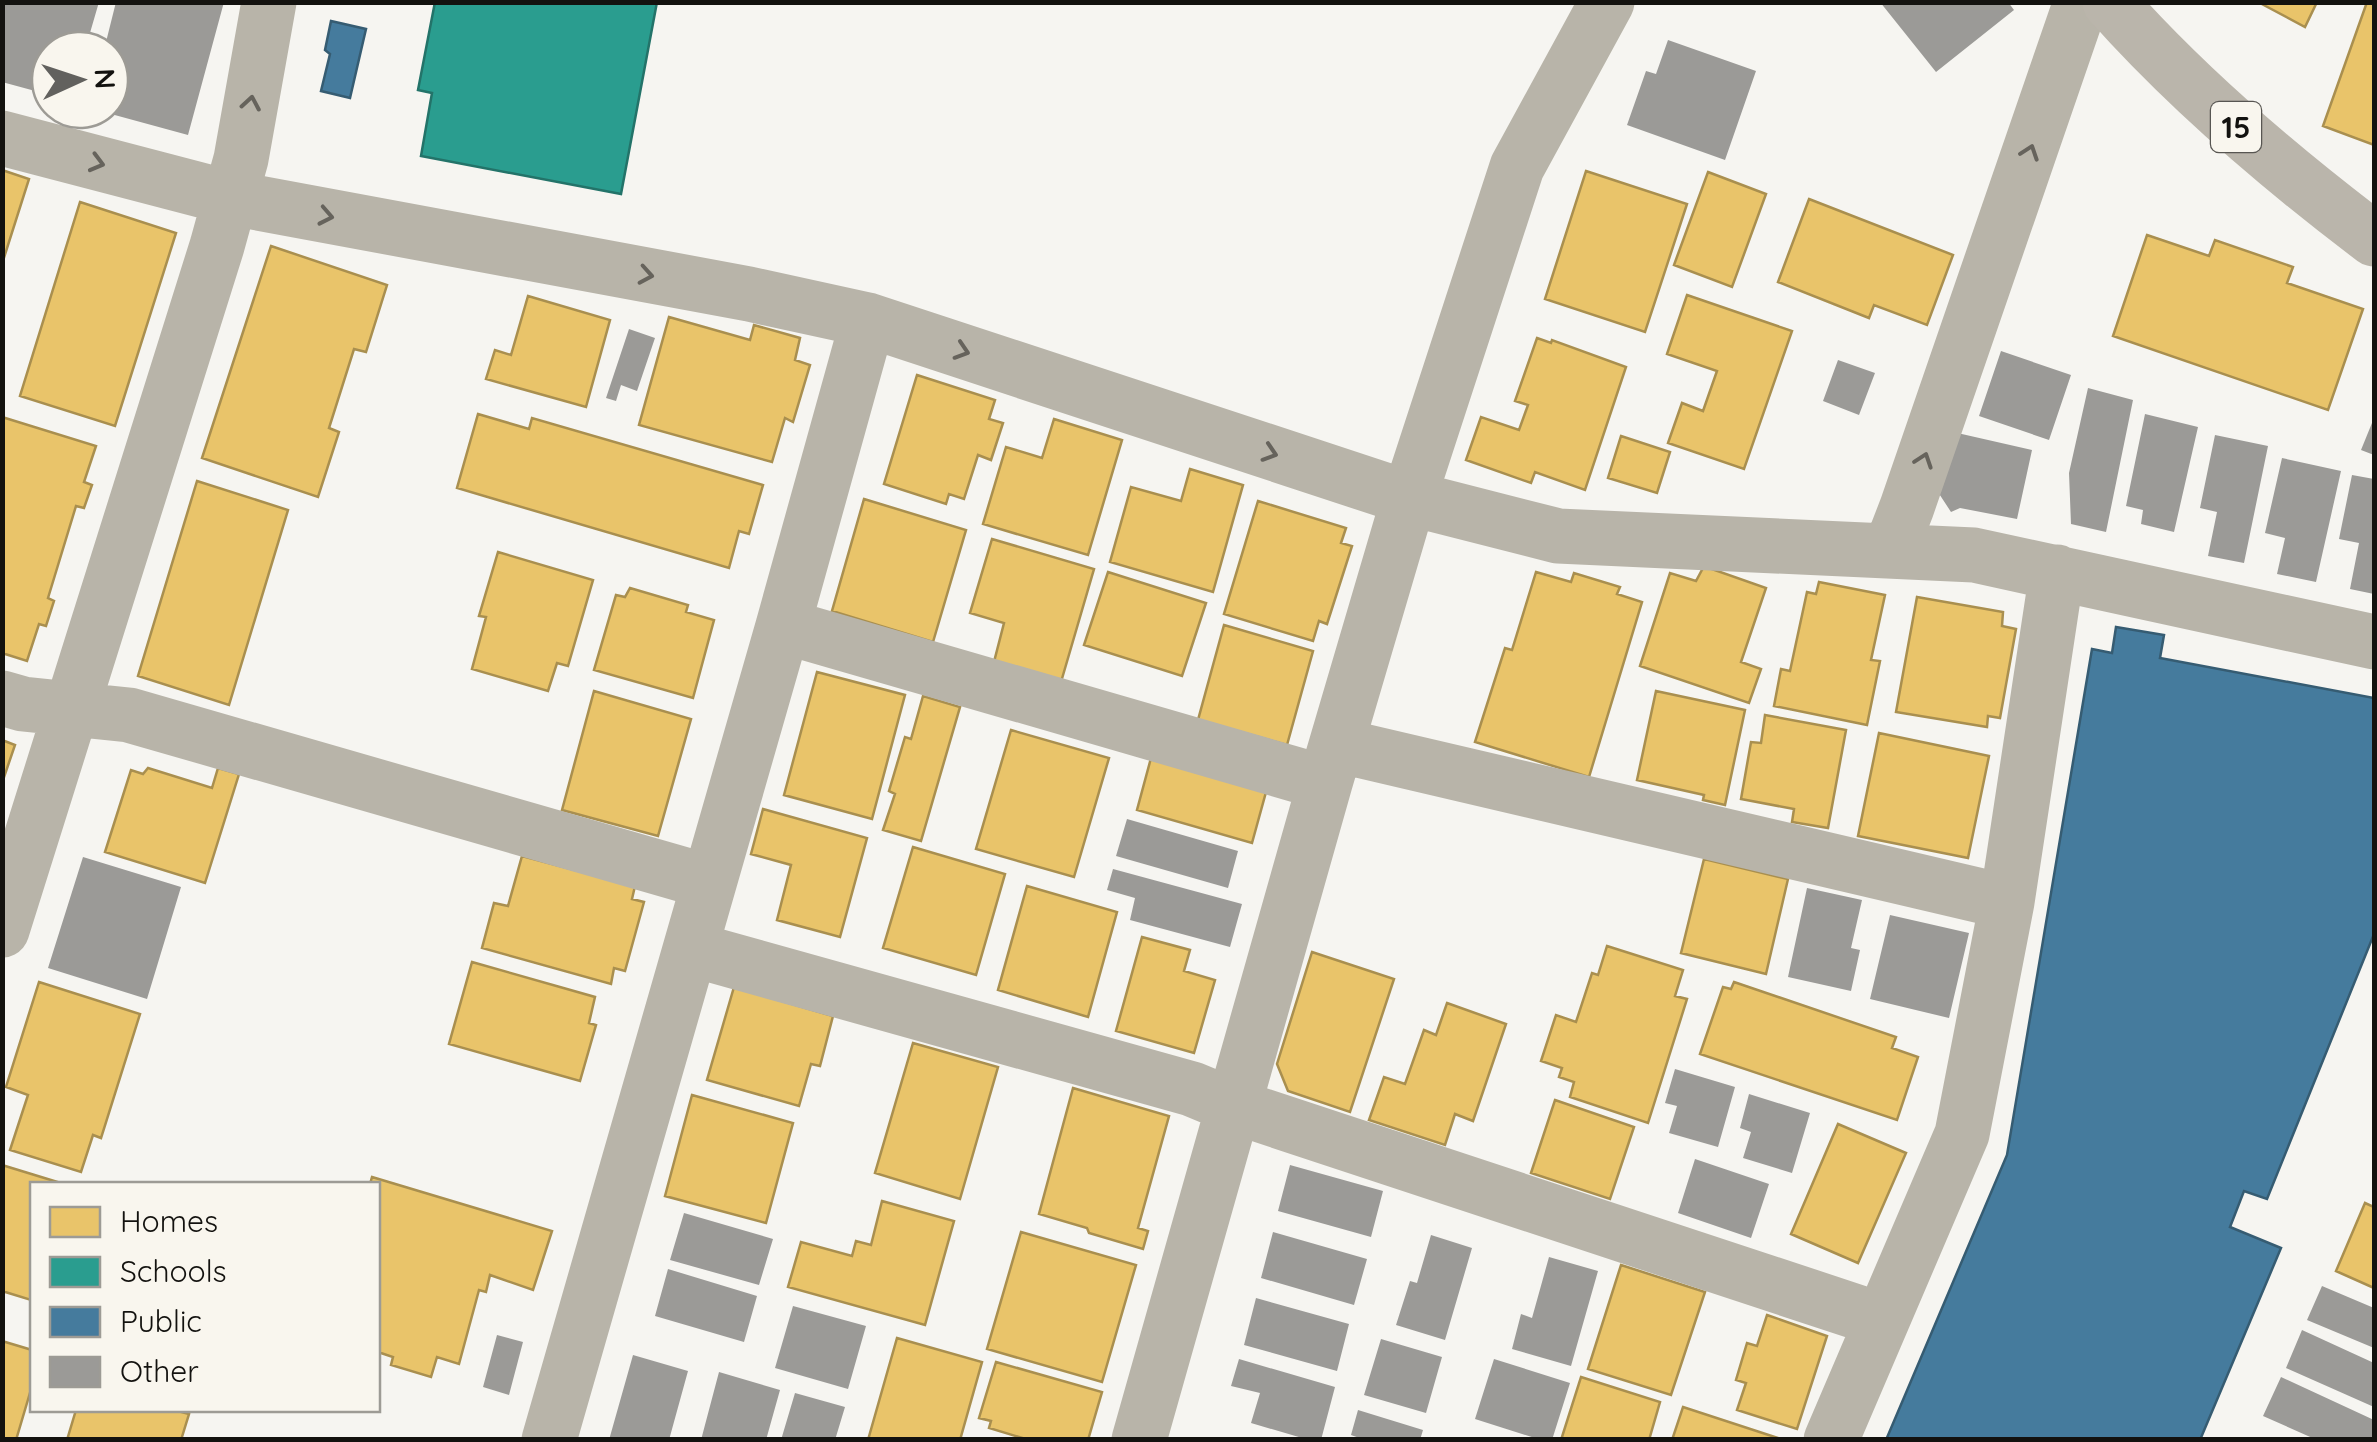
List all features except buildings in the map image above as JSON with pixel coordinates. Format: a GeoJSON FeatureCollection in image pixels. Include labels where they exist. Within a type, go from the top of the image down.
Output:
{"type":"FeatureCollection","features":[{"type":"Feature","properties":{"kind":"main road","name":"15"},"geometry":{"type":"LineString","coordinates":[[2110,2],[2149,46],[2222,116],[2374,239]]}},
{"type":"Feature","properties":{"kind":"street"},"geometry":{"type":"LineString","coordinates":[[2,930],[230,198],[241,159],[269,2]]}},
{"type":"Feature","properties":{"kind":"street"},"geometry":{"type":"LineString","coordinates":[[1139,1440],[1409,498],[1518,167],[1607,2]]}},
{"type":"Feature","properties":{"kind":"street"},"geometry":{"type":"LineString","coordinates":[[1890,551],[2082,2]]}},
{"type":"Feature","properties":{"kind":"street"},"geometry":{"type":"LineString","coordinates":[[2,138],[230,198],[749,294],[868,320],[1409,498],[1558,536],[1974,555],[2374,642]]}},
{"type":"Feature","properties":{"kind":"street"},"geometry":{"type":"LineString","coordinates":[[549,1440],[868,320]]}},
{"type":"Feature","properties":{"kind":"street"},"geometry":{"type":"LineString","coordinates":[[1831,1440],[1962,1134],[2007,902],[2058,572]]}},
{"type":"Feature","properties":{"kind":"street"},"geometry":{"type":"LineString","coordinates":[[783,626],[1331,764],[2007,902]]}},
{"type":"Feature","properties":{"kind":"street"},"geometry":{"type":"LineString","coordinates":[[2,698],[130,716],[708,882]]}},
{"type":"Feature","properties":{"kind":"street"},"geometry":{"type":"LineString","coordinates":[[692,948],[1192,1089],[1233,1106],[1881,1320]]}}]}
